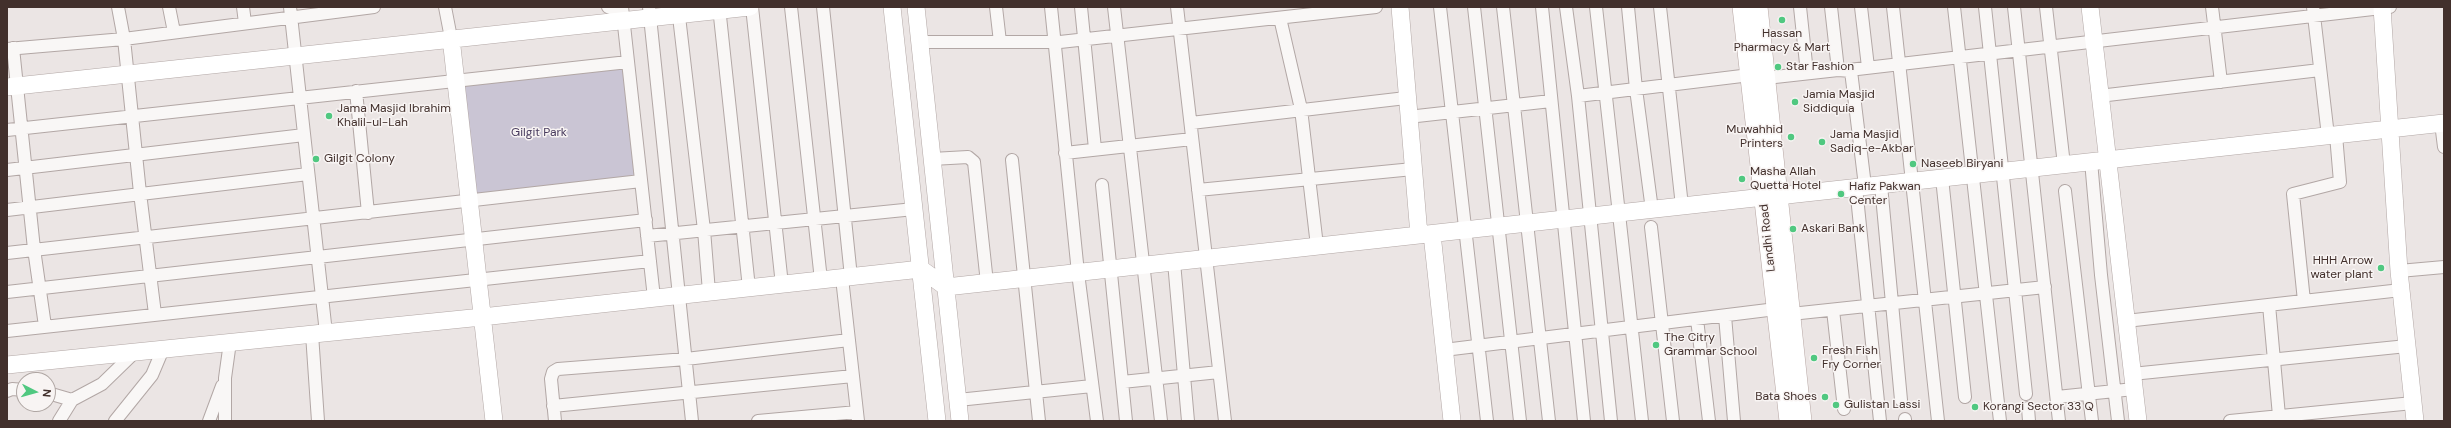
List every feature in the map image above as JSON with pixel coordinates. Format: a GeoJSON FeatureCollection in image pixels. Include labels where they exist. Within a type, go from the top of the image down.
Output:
{"type":"FeatureCollection","features":[{"type":"Feature","properties":{"kind":"main road","name":"Landhi Road"},"geometry":{"type":"LineString","coordinates":[[1742,7],[1758,77]]}},
{"type":"Feature","properties":{"kind":"main road","name":"Landhi Road"},"geometry":{"type":"LineString","coordinates":[[1758,7],[1758,77],[1784,312],[1802,421]]}},
{"type":"Feature","properties":{"kind":"main road","name":"Landhi Road"},"geometry":{"type":"LineString","coordinates":[[1784,312],[1789,421]]}},
{"type":"Feature","properties":{"kind":"street"},"geometry":{"type":"LineString","coordinates":[[118,7],[124,39],[145,238],[155,314]]}},
{"type":"Feature","properties":{"kind":"street"},"geometry":{"type":"LineString","coordinates":[[169,7],[174,32]]}},
{"type":"Feature","properties":{"kind":"street"},"geometry":{"type":"LineString","coordinates":[[243,7],[245,23]]}},
{"type":"Feature","properties":{"kind":"street"},"geometry":{"type":"LineString","coordinates":[[45,326],[34,249],[22,129],[12,87],[10,48],[124,39],[245,23],[290,12],[374,7]]}},
{"type":"Feature","properties":{"kind":"street"},"geometry":{"type":"LineString","coordinates":[[445,7],[451,38],[494,421]]}},
{"type":"Feature","properties":{"kind":"street"},"geometry":{"type":"LineString","coordinates":[[608,7],[623,14]]}},
{"type":"Feature","properties":{"kind":"street"},"geometry":{"type":"LineString","coordinates":[[12,87],[451,38],[623,14],[751,7],[782,285]]}},
{"type":"Feature","properties":{"kind":"street"},"geometry":{"type":"LineString","coordinates":[[791,7],[821,280]]}},
{"type":"Feature","properties":{"kind":"street"},"geometry":{"type":"LineString","coordinates":[[758,421],[858,416],[849,340],[845,216],[823,7]]}},
{"type":"Feature","properties":{"kind":"street"},"geometry":{"type":"LineString","coordinates":[[892,7],[937,421]]}},
{"type":"Feature","properties":{"kind":"street"},"geometry":{"type":"LineString","coordinates":[[916,7],[960,421]]}},
{"type":"Feature","properties":{"kind":"street"},"geometry":{"type":"LineString","coordinates":[[996,7],[1000,42]]}},
{"type":"Feature","properties":{"kind":"street"},"geometry":{"type":"LineString","coordinates":[[1050,7],[1078,273],[1097,421]]}},
{"type":"Feature","properties":{"kind":"street"},"geometry":{"type":"LineString","coordinates":[[1082,7],[1095,150]]}},
{"type":"Feature","properties":{"kind":"street"},"geometry":{"type":"LineString","coordinates":[[1114,7],[1161,421]]}},
{"type":"Feature","properties":{"kind":"street"},"geometry":{"type":"LineString","coordinates":[[1177,7],[1225,421]]}},
{"type":"Feature","properties":{"kind":"street"},"geometry":{"type":"LineString","coordinates":[[920,42],[1054,42],[1084,40],[1376,7]]}},
{"type":"Feature","properties":{"kind":"street"},"geometry":{"type":"LineString","coordinates":[[1400,7],[1406,98],[1413,169],[1426,234],[1444,350],[1452,421]]}},
{"type":"Feature","properties":{"kind":"street"},"geometry":{"type":"LineString","coordinates":[[1440,7],[1487,421]]}},
{"type":"Feature","properties":{"kind":"street"},"geometry":{"type":"LineString","coordinates":[[1474,7],[1520,421]]}},
{"type":"Feature","properties":{"kind":"street"},"geometry":{"type":"LineString","coordinates":[[1503,7],[1549,421]]}},
{"type":"Feature","properties":{"kind":"street"},"geometry":{"type":"LineString","coordinates":[[1542,7],[1584,421]]}},
{"type":"Feature","properties":{"kind":"street"},"geometry":{"type":"LineString","coordinates":[[1566,7],[1578,96],[1611,421]]}},
{"type":"Feature","properties":{"kind":"street"},"geometry":{"type":"LineString","coordinates":[[1596,7],[1642,421]]}},
{"type":"Feature","properties":{"kind":"street"},"geometry":{"type":"LineString","coordinates":[[1628,7],[1636,89],[1652,210]]}},
{"type":"Feature","properties":{"kind":"street"},"geometry":{"type":"LineString","coordinates":[[1660,7],[1682,206]]}},
{"type":"Feature","properties":{"kind":"street"},"geometry":{"type":"LineString","coordinates":[[1800,7],[1807,73]]}},
{"type":"Feature","properties":{"kind":"street"},"geometry":{"type":"LineString","coordinates":[[1831,7],[1844,70],[1853,76],[1867,186],[1894,303],[1901,400]]}},
{"type":"Feature","properties":{"kind":"street"},"geometry":{"type":"LineString","coordinates":[[1861,7],[1868,67]]}},
{"type":"Feature","properties":{"kind":"street"},"geometry":{"type":"LineString","coordinates":[[1893,7],[1938,421]]}},
{"type":"Feature","properties":{"kind":"street"},"geometry":{"type":"LineString","coordinates":[[1954,7],[2000,421]]}},
{"type":"Feature","properties":{"kind":"street"},"geometry":{"type":"LineString","coordinates":[[1985,7],[2026,394]]}},
{"type":"Feature","properties":{"kind":"street"},"geometry":{"type":"LineString","coordinates":[[2014,7],[2059,421]]}},
{"type":"Feature","properties":{"kind":"street"},"geometry":{"type":"LineString","coordinates":[[2046,7],[2064,165]]}},
{"type":"Feature","properties":{"kind":"street"},"geometry":{"type":"LineString","coordinates":[[2090,7],[2099,96],[2101,275],[2118,421]]}},
{"type":"Feature","properties":{"kind":"street"},"geometry":{"type":"LineString","coordinates":[[2212,7],[2221,82]]}},
{"type":"Feature","properties":{"kind":"street"},"geometry":{"type":"LineString","coordinates":[[1578,96],[1668,85],[1844,70],[2215,27],[2313,11],[2384,7],[2389,129],[2399,271],[2415,421]]}},
{"type":"Feature","properties":{"kind":"street"},"geometry":{"type":"LineString","coordinates":[[719,9],[749,288]]}},
{"type":"Feature","properties":{"kind":"street"},"geometry":{"type":"LineString","coordinates":[[2304,301],[2293,194],[2340,182],[2320,70],[2313,11]]}},
{"type":"Feature","properties":{"kind":"street"},"geometry":{"type":"LineString","coordinates":[[290,12],[322,296],[319,333],[318,421]]}},
{"type":"Feature","properties":{"kind":"street"},"geometry":{"type":"LineString","coordinates":[[678,12],[704,230],[709,292]]}},
{"type":"Feature","properties":{"kind":"street"},"geometry":{"type":"LineString","coordinates":[[650,13],[674,233],[692,421]]}},
{"type":"Feature","properties":{"kind":"street"},"geometry":{"type":"LineString","coordinates":[[623,14],[654,298]]}},
{"type":"Feature","properties":{"kind":"street"},"geometry":{"type":"LineString","coordinates":[[1280,18],[1301,109],[1317,246]]}},
{"type":"Feature","properties":{"kind":"street"},"geometry":{"type":"LineString","coordinates":[[7,130],[628,62]]}},
{"type":"Feature","properties":{"kind":"street"},"geometry":{"type":"LineString","coordinates":[[2099,96],[2320,70]]}},
{"type":"Feature","properties":{"kind":"street"},"geometry":{"type":"LineString","coordinates":[[356,91],[368,213]]}},
{"type":"Feature","properties":{"kind":"street"},"geometry":{"type":"LineString","coordinates":[[1191,123],[1301,109],[1406,98]]}},
{"type":"Feature","properties":{"kind":"street"},"geometry":{"type":"LineString","coordinates":[[1408,117],[1551,101]]}},
{"type":"Feature","properties":{"kind":"street"},"geometry":{"type":"LineString","coordinates":[[7,365],[482,317],[921,270],[946,287],[987,283],[2443,123],[2444,147]]}},
{"type":"Feature","properties":{"kind":"street"},"geometry":{"type":"LineString","coordinates":[[7,170],[304,135]]}},
{"type":"Feature","properties":{"kind":"street"},"geometry":{"type":"LineString","coordinates":[[1065,152],[1095,150],[1192,138]]}},
{"type":"Feature","properties":{"kind":"street"},"geometry":{"type":"LineString","coordinates":[[932,159],[968,158],[974,162],[987,283]]}},
{"type":"Feature","properties":{"kind":"street"},"geometry":{"type":"LineString","coordinates":[[1012,160],[1039,421]]}},
{"type":"Feature","properties":{"kind":"street"},"geometry":{"type":"LineString","coordinates":[[2099,161],[2126,321],[2138,421]]}},
{"type":"Feature","properties":{"kind":"street"},"geometry":{"type":"LineString","coordinates":[[1198,190],[1413,169]]}},
{"type":"Feature","properties":{"kind":"street"},"geometry":{"type":"LineString","coordinates":[[7,210],[308,174]]}},
{"type":"Feature","properties":{"kind":"street"},"geometry":{"type":"LineString","coordinates":[[1942,178],[1965,397]]}},
{"type":"Feature","properties":{"kind":"street"},"geometry":{"type":"LineString","coordinates":[[7,253],[469,202],[641,181]]}},
{"type":"Feature","properties":{"kind":"street"},"geometry":{"type":"LineString","coordinates":[[1102,185],[1126,421]]}},
{"type":"Feature","properties":{"kind":"street"},"geometry":{"type":"LineString","coordinates":[[1867,186],[1868,306],[1880,421]]}},
{"type":"Feature","properties":{"kind":"street"},"geometry":{"type":"LineString","coordinates":[[2065,191],[2092,421]]}},
{"type":"Feature","properties":{"kind":"street"},"geometry":{"type":"LineString","coordinates":[[647,236],[914,209]]}},
{"type":"Feature","properties":{"kind":"street"},"geometry":{"type":"LineString","coordinates":[[7,292],[150,274],[646,220]]}},
{"type":"Feature","properties":{"kind":"street"},"geometry":{"type":"LineString","coordinates":[[1651,227],[1673,421]]}},
{"type":"Feature","properties":{"kind":"street"},"geometry":{"type":"LineString","coordinates":[[7,330],[650,261]]}},
{"type":"Feature","properties":{"kind":"street"},"geometry":{"type":"LineString","coordinates":[[1174,262],[1182,375],[1188,421]]}},
{"type":"Feature","properties":{"kind":"street"},"geometry":{"type":"LineString","coordinates":[[2399,271],[2444,267]]}},
{"type":"Feature","properties":{"kind":"street"},"geometry":{"type":"LineString","coordinates":[[1444,350],[1725,316],[1833,310],[2045,288]]}},
{"type":"Feature","properties":{"kind":"street"},"geometry":{"type":"LineString","coordinates":[[2126,321],[2402,290]]}},
{"type":"Feature","properties":{"kind":"street"},"geometry":{"type":"LineString","coordinates":[[2269,305],[2279,416]]}},
{"type":"Feature","properties":{"kind":"street"},"geometry":{"type":"LineString","coordinates":[[1833,310],[1844,409]]}},
{"type":"Feature","properties":{"kind":"street"},"geometry":{"type":"LineString","coordinates":[[1725,316],[1734,421]]}},
{"type":"Feature","properties":{"kind":"street"},"geometry":{"type":"LineString","coordinates":[[1697,319],[1709,421]]}},
{"type":"Feature","properties":{"kind":"street"},"geometry":{"type":"LineString","coordinates":[[555,421],[551,378],[552,372],[558,369],[686,359],[849,340]]}},
{"type":"Feature","properties":{"kind":"street"},"geometry":{"type":"LineString","coordinates":[[225,421],[226,378],[230,342]]}},
{"type":"Feature","properties":{"kind":"street"},"geometry":{"type":"LineString","coordinates":[[2057,397],[2115,391],[2133,382],[2273,360],[2407,346]]}},
{"type":"Feature","properties":{"kind":"street"},"geometry":{"type":"LineString","coordinates":[[115,421],[152,375],[163,349]]}},
{"type":"Feature","properties":{"kind":"street"},"geometry":{"type":"LineString","coordinates":[[59,421],[72,400],[102,384],[134,352]]}},
{"type":"Feature","properties":{"kind":"street"},"geometry":{"type":"LineString","coordinates":[[1122,382],[1219,372]]}},
{"type":"Feature","properties":{"kind":"street"},"geometry":{"type":"LineString","coordinates":[[554,406],[690,391],[853,376]]}},
{"type":"Feature","properties":{"kind":"street"},"geometry":{"type":"LineString","coordinates":[[209,421],[226,378]]}},
{"type":"Feature","properties":{"kind":"street"},"geometry":{"type":"LineString","coordinates":[[958,400],[1092,386]]}},
{"type":"Feature","properties":{"kind":"street"},"geometry":{"type":"LineString","coordinates":[[56,395],[72,400]]}},
{"type":"Feature","properties":{"kind":"street"},"geometry":{"type":"LineString","coordinates":[[2230,421],[2413,403]]}},
{"type":"Feature","properties":{"kind":"street"},"geometry":{"type":"LineString","coordinates":[[2028,408],[2029,421]]}},
{"type":"Feature","properties":{"kind":"green space","name":"Gilgit Park"},"geometry":{"type":"Polygon","coordinates":[[[628,62],[641,181],[469,202],[456,81],[628,62]]]}},
{"type":"Feature","properties":{"kind":"place","name":"Hassan Pharmacy & Mart"},"geometry":{"type":"Point","coordinates":[1782,20]}},
{"type":"Feature","properties":{"kind":"place","name":"Star Fashion"},"geometry":{"type":"Point","coordinates":[1778,67]}},
{"type":"Feature","properties":{"kind":"place","name":"Jamia Masjid Siddiquia"},"geometry":{"type":"Point","coordinates":[1795,102]}},
{"type":"Feature","properties":{"kind":"place","name":"Jama Masjid Ibrahim Khalil-ul-Lah"},"geometry":{"type":"Point","coordinates":[329,116]}},
{"type":"Feature","properties":{"kind":"place","name":"Muwahhid Printers"},"geometry":{"type":"Point","coordinates":[1791,137]}},
{"type":"Feature","properties":{"kind":"place","name":"Jama Masjid Sadiq-e-Akbar"},"geometry":{"type":"Point","coordinates":[1822,142]}},
{"type":"Feature","properties":{"kind":"place","name":"Gilgit Colony"},"geometry":{"type":"Point","coordinates":[316,159]}},
{"type":"Feature","properties":{"kind":"place","name":"Naseeb Biryani"},"geometry":{"type":"Point","coordinates":[1913,164]}},
{"type":"Feature","properties":{"kind":"place","name":"Masha Allah Quetta Hotel"},"geometry":{"type":"Point","coordinates":[1742,179]}},
{"type":"Feature","properties":{"kind":"place","name":"Hafiz Pakwan Center"},"geometry":{"type":"Point","coordinates":[1841,194]}},
{"type":"Feature","properties":{"kind":"place","name":"Askari Bank"},"geometry":{"type":"Point","coordinates":[1793,229]}},
{"type":"Feature","properties":{"kind":"place","name":"HHH Arrow water plant"},"geometry":{"type":"Point","coordinates":[2381,268]}},
{"type":"Feature","properties":{"kind":"place","name":"The Citry Grammar School"},"geometry":{"type":"Point","coordinates":[1656,345]}},
{"type":"Feature","properties":{"kind":"place","name":"Fresh Fish Fry Corner"},"geometry":{"type":"Point","coordinates":[1814,358]}},
{"type":"Feature","properties":{"kind":"place","name":"Bata Shoes"},"geometry":{"type":"Point","coordinates":[1825,397]}},
{"type":"Feature","properties":{"kind":"place","name":"Gulistan Lassi"},"geometry":{"type":"Point","coordinates":[1836,405]}},
{"type":"Feature","properties":{"kind":"place","name":"Korangi Sector 33 Q"},"geometry":{"type":"Point","coordinates":[1975,407]}}]}
